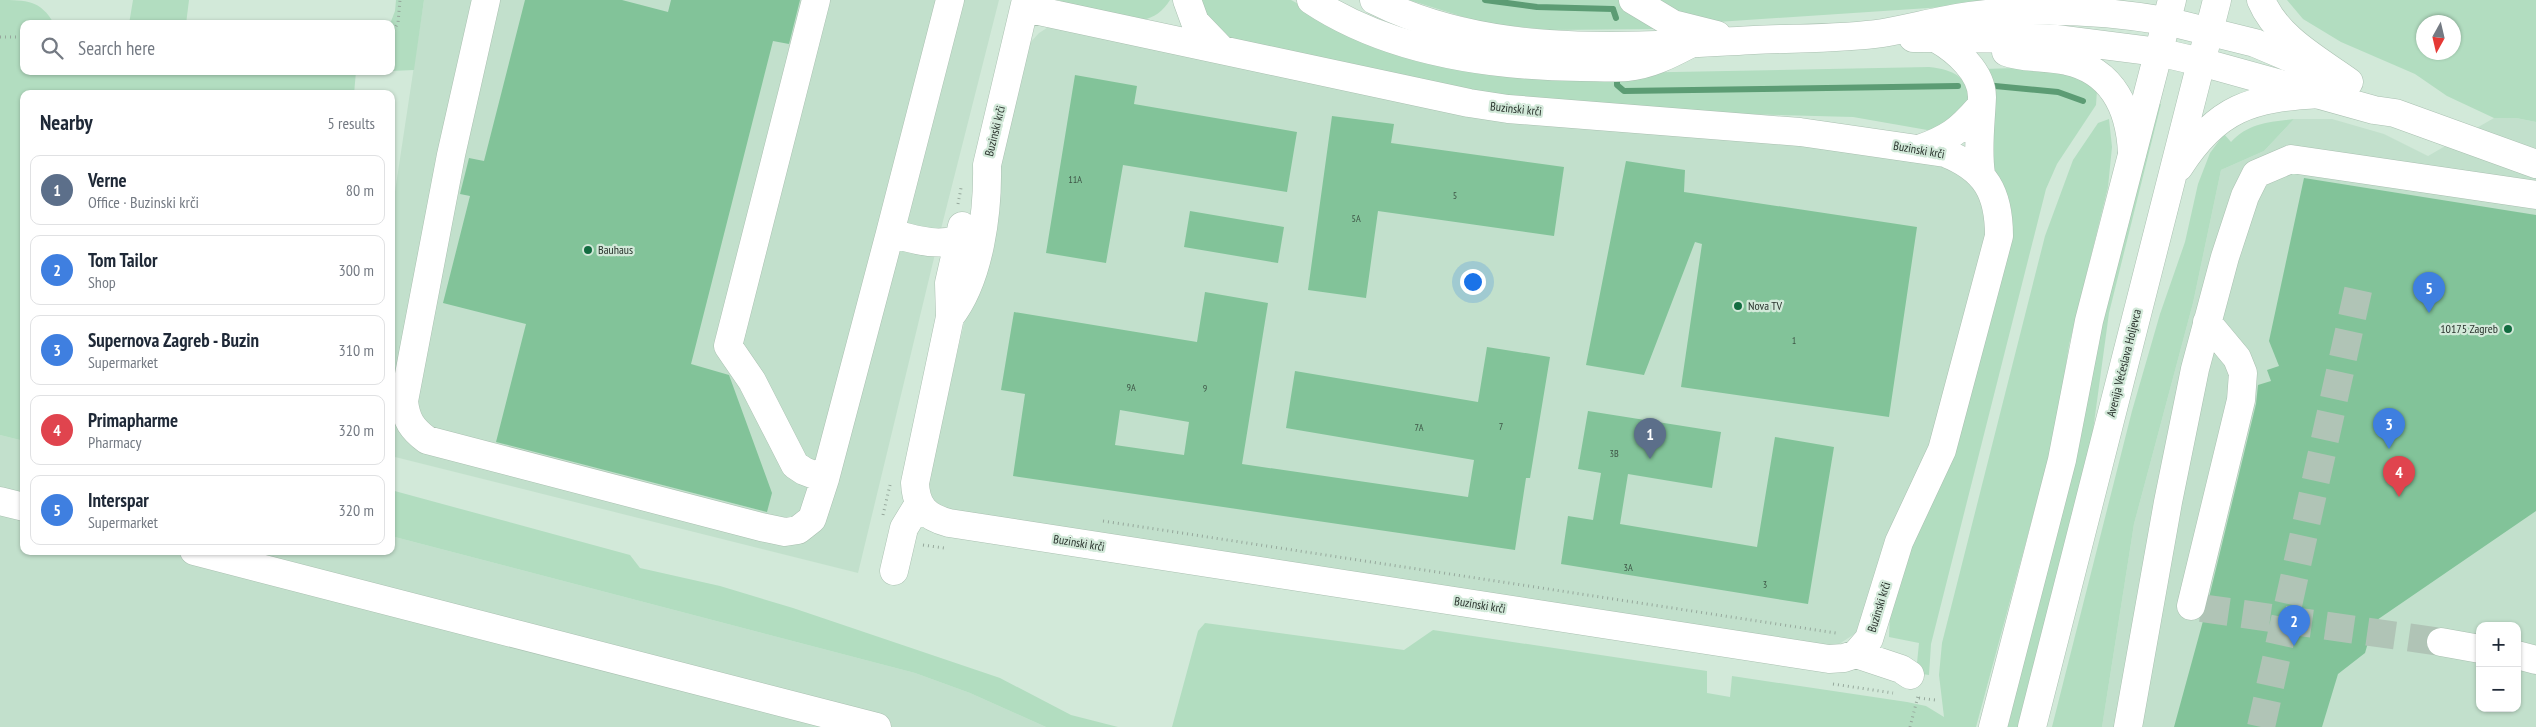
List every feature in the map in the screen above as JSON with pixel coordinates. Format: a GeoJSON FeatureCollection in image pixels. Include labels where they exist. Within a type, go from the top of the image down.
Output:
{"type":"FeatureCollection","features":[{"type":"Feature","properties":{"kind":"main road"},"geometry":{"type":"LineString","coordinates":[[486,0],[451,155],[404,401],[406,417],[415,431],[427,440],[785,532],[798,530],[812,520],[825,479],[950,0]]}},
{"type":"Feature","properties":{"kind":"main road"},"geometry":{"type":"LineString","coordinates":[[816,0],[728,346],[752,381],[795,465],[804,471],[825,479]]}},
{"type":"Feature","properties":{"kind":"main road"},"geometry":{"type":"LineString","coordinates":[[1141,32],[1152,30],[1169,20],[1183,0]]}},
{"type":"Feature","properties":{"kind":"main road"},"geometry":{"type":"LineString","coordinates":[[1187,0],[1195,22],[1220,48]]}},
{"type":"Feature","properties":{"kind":"main road"},"geometry":{"type":"LineString","coordinates":[[1311,0],[1356,25],[1401,42],[1451,55],[1492,62],[1551,67],[1628,67],[1654,61],[1688,45]]}},
{"type":"Feature","properties":{"kind":"main road"},"geometry":{"type":"LineString","coordinates":[[1374,0],[1433,24],[1467,34],[1503,39],[1604,46],[1688,45],[1882,33],[1972,16],[2051,11],[2169,11],[2210,31],[2255,44],[2370,91],[2386,102],[2395,113]]}},
{"type":"Feature","properties":{"kind":"main road"},"geometry":{"type":"LineString","coordinates":[[1633,0],[1673,24],[1697,31],[1751,40]]}},
{"type":"Feature","properties":{"kind":"main road"},"geometry":{"type":"LineString","coordinates":[[2051,11],[2096,0]]}},
{"type":"Feature","properties":{"kind":"main road","name":"Avenija Većeslava Holjevca"},"geometry":{"type":"LineString","coordinates":[[2032,727],[2218,0]]}},
{"type":"Feature","properties":{"kind":"main road"},"geometry":{"type":"LineString","coordinates":[[2261,0],[2277,27],[2293,42],[2349,82]]}},
{"type":"Feature","properties":{"kind":"main road","name":"Buzinski krči"},"geometry":{"type":"LineString","coordinates":[[1025,4],[1141,32],[1430,95],[1508,109],[1800,132],[1944,153],[1958,158],[1981,174],[1990,187],[1996,205],[1999,236],[1942,450],[1899,542],[1869,639],[1850,644],[1844,658],[1829,659],[948,523],[928,516],[918,505],[915,483],[957,306],[983,228],[988,191],[987,164],[1025,4]]}},
{"type":"Feature","properties":{"kind":"main road"},"geometry":{"type":"LineString","coordinates":[[1993,727],[2062,460],[2089,322],[2169,11]]}},
{"type":"Feature","properties":{"kind":"main road"},"geometry":{"type":"LineString","coordinates":[[1882,33],[1909,38],[2056,39],[2158,52],[2374,110],[2395,113],[2534,163]]}},
{"type":"Feature","properties":{"kind":"main road"},"geometry":{"type":"LineString","coordinates":[[1936,38],[1950,46],[1972,70],[1980,89],[1978,142],[1981,174]]}},
{"type":"Feature","properties":{"kind":"main road"},"geometry":{"type":"LineString","coordinates":[[1972,38],[2010,54],[2067,61],[2095,73],[2114,90],[2127,115],[2131,131],[2132,153]]}},
{"type":"Feature","properties":{"kind":"main road"},"geometry":{"type":"LineString","coordinates":[[2171,181],[2208,130],[2235,110],[2269,99],[2319,94]]}},
{"type":"Feature","properties":{"kind":"main road"},"geometry":{"type":"LineString","coordinates":[[1919,149],[1948,138],[1959,131],[1979,108]]}},
{"type":"Feature","properties":{"kind":"main road"},"geometry":{"type":"LineString","coordinates":[[2128,727],[2195,369],[2228,248],[2245,196],[2256,174],[2291,159],[2536,195]]}},
{"type":"Feature","properties":{"kind":"main road"},"geometry":{"type":"LineString","coordinates":[[957,306],[949,283],[955,251],[969,204],[987,164]]}},
{"type":"Feature","properties":{"kind":"main road"},"geometry":{"type":"LineString","coordinates":[[955,251],[983,228]]}},
{"type":"Feature","properties":{"kind":"main road"},"geometry":{"type":"LineString","coordinates":[[890,232],[955,251]]}},
{"type":"Feature","properties":{"kind":"main road"},"geometry":{"type":"LineString","coordinates":[[2151,601],[2196,607],[2241,400],[2243,373],[2237,358],[2207,322]]}},
{"type":"Feature","properties":{"kind":"main road"},"geometry":{"type":"LineString","coordinates":[[0,501],[20,506]]}},
{"type":"Feature","properties":{"kind":"main road"},"geometry":{"type":"LineString","coordinates":[[894,570],[904,528],[918,505]]}},
{"type":"Feature","properties":{"kind":"main road"},"geometry":{"type":"LineString","coordinates":[[210,555],[877,727]]}},
{"type":"Feature","properties":{"kind":"main road"},"geometry":{"type":"LineString","coordinates":[[2441,642],[2476,648]]}},
{"type":"Feature","properties":{"kind":"main road"},"geometry":{"type":"LineString","coordinates":[[1850,644],[1901,669],[1909,691]]}},
{"type":"Feature","properties":{"kind":"main road"},"geometry":{"type":"LineString","coordinates":[[2521,656],[2536,660]]}},
{"type":"Feature","properties":{"kind":"path"},"geometry":{"type":"LineString","coordinates":[[395,28],[398,23],[400,0]]}},
{"type":"Feature","properties":{"kind":"path"},"geometry":{"type":"LineString","coordinates":[[0,37],[20,37]]}},
{"type":"Feature","properties":{"kind":"path"},"geometry":{"type":"LineString","coordinates":[[1100,520],[1850,644]]}},
{"type":"Feature","properties":{"kind":"path"},"geometry":{"type":"LineString","coordinates":[[1843,685],[1909,691],[1935,700]]}},
{"type":"Feature","properties":{"kind":"path"},"geometry":{"type":"LineString","coordinates":[[1909,691],[1910,727]]}},
{"type":"Feature","properties":{"kind":"shaded area"},"geometry":{"type":"Polygon","coordinates":[[[0,0],[18,0],[32,3],[44,10],[52,20],[20,20],[20,75],[356,75],[354,90],[20,90],[20,440],[0,435],[0,0]]]}},
{"type":"Feature","properties":{"kind":"shaded area"},"geometry":{"type":"Polygon","coordinates":[[[133,0],[189,0],[186,20],[130,20],[133,0]]]}},
{"type":"Feature","properties":{"kind":"shaded area"},"geometry":{"type":"Polygon","coordinates":[[[396,0],[424,0],[414,70],[395,71],[395,20],[392,20],[396,0]]]}},
{"type":"Feature","properties":{"kind":"shaded area"},"geometry":{"type":"Polygon","coordinates":[[[424,0],[999,0],[942,225],[858,573],[395,457],[395,192],[424,0]]]}},
{"type":"Feature","properties":{"kind":"shaded area"},"geometry":{"type":"Polygon","coordinates":[[[1059,0],[1170,0],[1158,13],[1142,20],[1065,3],[1059,0]]]}},
{"type":"Feature","properties":{"kind":"shaded area"},"geometry":{"type":"Polygon","coordinates":[[[1200,0],[1291,0],[1336,24],[1621,73],[1938,68],[1953,73],[1963,82],[1968,96],[1968,106],[1933,131],[1853,117],[1737,114],[1496,96],[1224,37],[1214,31],[1200,0]]]}},
{"type":"Feature","properties":{"kind":"shaded area"},"geometry":{"type":"Polygon","coordinates":[[[1409,0],[1618,0],[1657,29],[1550,30],[1483,23],[1409,0]]]}},
{"type":"Feature","properties":{"kind":"shaded area"},"geometry":{"type":"Polygon","coordinates":[[[1648,0],[2048,0],[1717,22],[1685,18],[1648,0]]]}},
{"type":"Feature","properties":{"kind":"shaded area"},"geometry":{"type":"Polygon","coordinates":[[[2287,0],[2536,0],[2536,122],[2516,118],[2494,118],[2447,96],[2415,74],[2341,42],[2303,19],[2287,0]]]}},
{"type":"Feature","properties":{"kind":"shaded area"},"geometry":{"type":"Polygon","coordinates":[[[1050,26],[1735,137],[1927,162],[1956,171],[1980,195],[1988,222],[1941,423],[1856,633],[1836,646],[941,512],[928,500],[928,479],[1029,44],[1039,33],[1050,26]]]}},
{"type":"Feature","properties":{"kind":"shaded area"},"geometry":{"type":"Polygon","coordinates":[[[2015,68],[2058,72],[2076,78],[2097,90],[2096,105],[2057,164],[2046,189],[1931,644],[1929,675],[1916,673],[1919,643],[1889,637],[1890,613],[1999,180],[1991,162],[1984,69],[2015,68]]]}},
{"type":"Feature","properties":{"kind":"shaded area"},"geometry":{"type":"Polygon","coordinates":[[[2156,103],[2161,104],[2109,313],[2091,445],[2018,727],[2006,727],[2080,441],[2095,349],[2156,103]]]}},
{"type":"Feature","properties":{"kind":"shaded area"},"geometry":{"type":"Polygon","coordinates":[[[2494,118],[2516,118],[2536,122],[2536,727],[2102,727],[2134,524],[2193,303],[2221,170],[2264,151],[2294,119],[2332,119],[2384,134],[2428,156],[2494,118]]]}},
{"type":"Feature","properties":{"kind":"shaded area"},"geometry":{"type":"Polygon","coordinates":[[[2109,119],[2112,147],[2108,187],[2069,345],[2056,430],[1976,727],[1172,727],[1198,631],[1205,623],[1404,650],[1433,630],[1707,671],[1707,693],[1730,697],[1732,676],[1907,702],[1926,706],[1944,717],[1939,675],[1942,643],[2045,236],[2073,160],[2098,123],[2109,119]]]}},
{"type":"Feature","properties":{"kind":"shaded area"},"geometry":{"type":"Polygon","coordinates":[[[2294,119],[2264,151],[2221,170],[2193,303],[2134,524],[2102,727],[2052,727],[2132,411],[2160,314],[2185,242],[2198,184],[2210,153],[2224,134],[2231,142],[2252,127],[2294,119]]]}},
{"type":"Feature","properties":{"kind":"shaded area"},"geometry":{"type":"Polygon","coordinates":[[[0,435],[20,440],[20,555],[395,555],[395,537],[915,673],[970,693],[1046,727],[0,727],[0,435]]]}},
{"type":"Feature","properties":{"kind":"shaded area"},"geometry":{"type":"Polygon","coordinates":[[[395,491],[630,555],[640,568],[720,586],[793,608],[1000,678],[1071,715],[1118,727],[1046,727],[970,693],[915,673],[395,537],[395,491]]]}},
{"type":"Feature","properties":{"kind":"building","name":"Bauhaus"},"geometry":{"type":"Polygon","coordinates":[[[525,0],[622,0],[668,12],[671,0],[800,0],[789,44],[773,41],[691,364],[729,375],[772,493],[767,512],[496,442],[526,324],[443,303],[470,196],[460,194],[469,158],[484,161],[525,0]]]}},
{"type":"Feature","properties":{"kind":"building"},"geometry":{"type":"Polygon","coordinates":[[[1075,75],[1137,86],[1134,104],[1297,132],[1287,192],[1123,165],[1106,263],[1046,253],[1075,75]]]}},
{"type":"Feature","properties":{"kind":"building"},"geometry":{"type":"Polygon","coordinates":[[[1332,116],[1394,124],[1391,143],[1564,167],[1554,236],[1378,211],[1366,298],[1308,290],[1332,116]]]}},
{"type":"Feature","properties":{"kind":"building"},"geometry":{"type":"Polygon","coordinates":[[[1626,161],[1685,170],[1684,192],[1917,227],[1889,417],[1681,387],[1702,244],[1695,242],[1644,375],[1586,365],[1626,161]]]}},
{"type":"Feature","properties":{"kind":"building"},"geometry":{"type":"Polygon","coordinates":[[[2304,178],[2536,215],[2536,511],[2374,622],[2365,653],[2338,674],[2322,727],[2174,727],[2206,610],[2256,404],[2258,385],[2271,381],[2267,370],[2279,366],[2269,341],[2304,178]]]}},
{"type":"Feature","properties":{"kind":"building"},"geometry":{"type":"Polygon","coordinates":[[[1190,211],[1284,227],[1278,263],[1184,247],[1190,211]]]}},
{"type":"Feature","properties":{"kind":"building"},"geometry":{"type":"Polygon","coordinates":[[[1205,292],[1268,303],[1242,464],[1468,497],[1474,460],[1286,428],[1295,371],[1478,402],[1487,347],[1550,357],[1530,478],[1526,478],[1515,550],[1013,476],[1025,394],[1001,390],[1014,312],[1197,342],[1205,292]],[[1120,410],[1115,445],[1184,455],[1189,422],[1120,410]]]}},
{"type":"Feature","properties":{"kind":"building"},"geometry":{"type":"Polygon","coordinates":[[[1588,411],[1721,432],[1712,488],[1628,474],[1620,524],[1757,547],[1775,437],[1834,447],[1808,604],[1561,564],[1568,516],[1593,520],[1601,473],[1578,469],[1588,411]]]}},
{"type":"Feature","properties":{"kind":"waterway"},"geometry":{"type":"LineString","coordinates":[[1485,0],[1537,7],[1613,9]]}},
{"type":"Feature","properties":{"kind":"waterway"},"geometry":{"type":"LineString","coordinates":[[1613,9],[1616,18]]}},
{"type":"Feature","properties":{"kind":"waterway"},"geometry":{"type":"LineString","coordinates":[[1617,78],[1617,85],[1624,91],[1958,86]]}},
{"type":"Feature","properties":{"kind":"waterway"},"geometry":{"type":"LineString","coordinates":[[1995,86],[2058,92],[2083,101]]}},
{"type":"Feature","properties":{"kind":"tunnel"},"geometry":{"type":"LineString","coordinates":[[2261,727],[2361,277]]}},
{"type":"Feature","properties":{"kind":"tunnel"},"geometry":{"type":"LineString","coordinates":[[2201,608],[2441,642]]}},
{"type":"Feature","properties":{"kind":"place","name":"Bauhaus"},"geometry":{"type":"Point","coordinates":[588,250]}},
{"type":"Feature","properties":{"kind":"place","name":"Nova TV"},"geometry":{"type":"Point","coordinates":[1738,306]}},
{"type":"Feature","properties":{"kind":"place","name":"Interspar"},"geometry":{"type":"Point","coordinates":[2429,313]}},
{"type":"Feature","properties":{"kind":"place","name":"10175 Zagreb"},"geometry":{"type":"Point","coordinates":[2508,329]}},
{"type":"Feature","properties":{"kind":"place","name":"Supernova Zagreb - Buzin"},"geometry":{"type":"Point","coordinates":[2389,449]}},
{"type":"Feature","properties":{"kind":"place","name":"Verne"},"geometry":{"type":"Point","coordinates":[1650,459]}},
{"type":"Feature","properties":{"kind":"place","name":"Primapharme"},"geometry":{"type":"Point","coordinates":[2399,497]}},
{"type":"Feature","properties":{"kind":"place","name":"Tom Tailor"},"geometry":{"type":"Point","coordinates":[2294,646]}}]}
